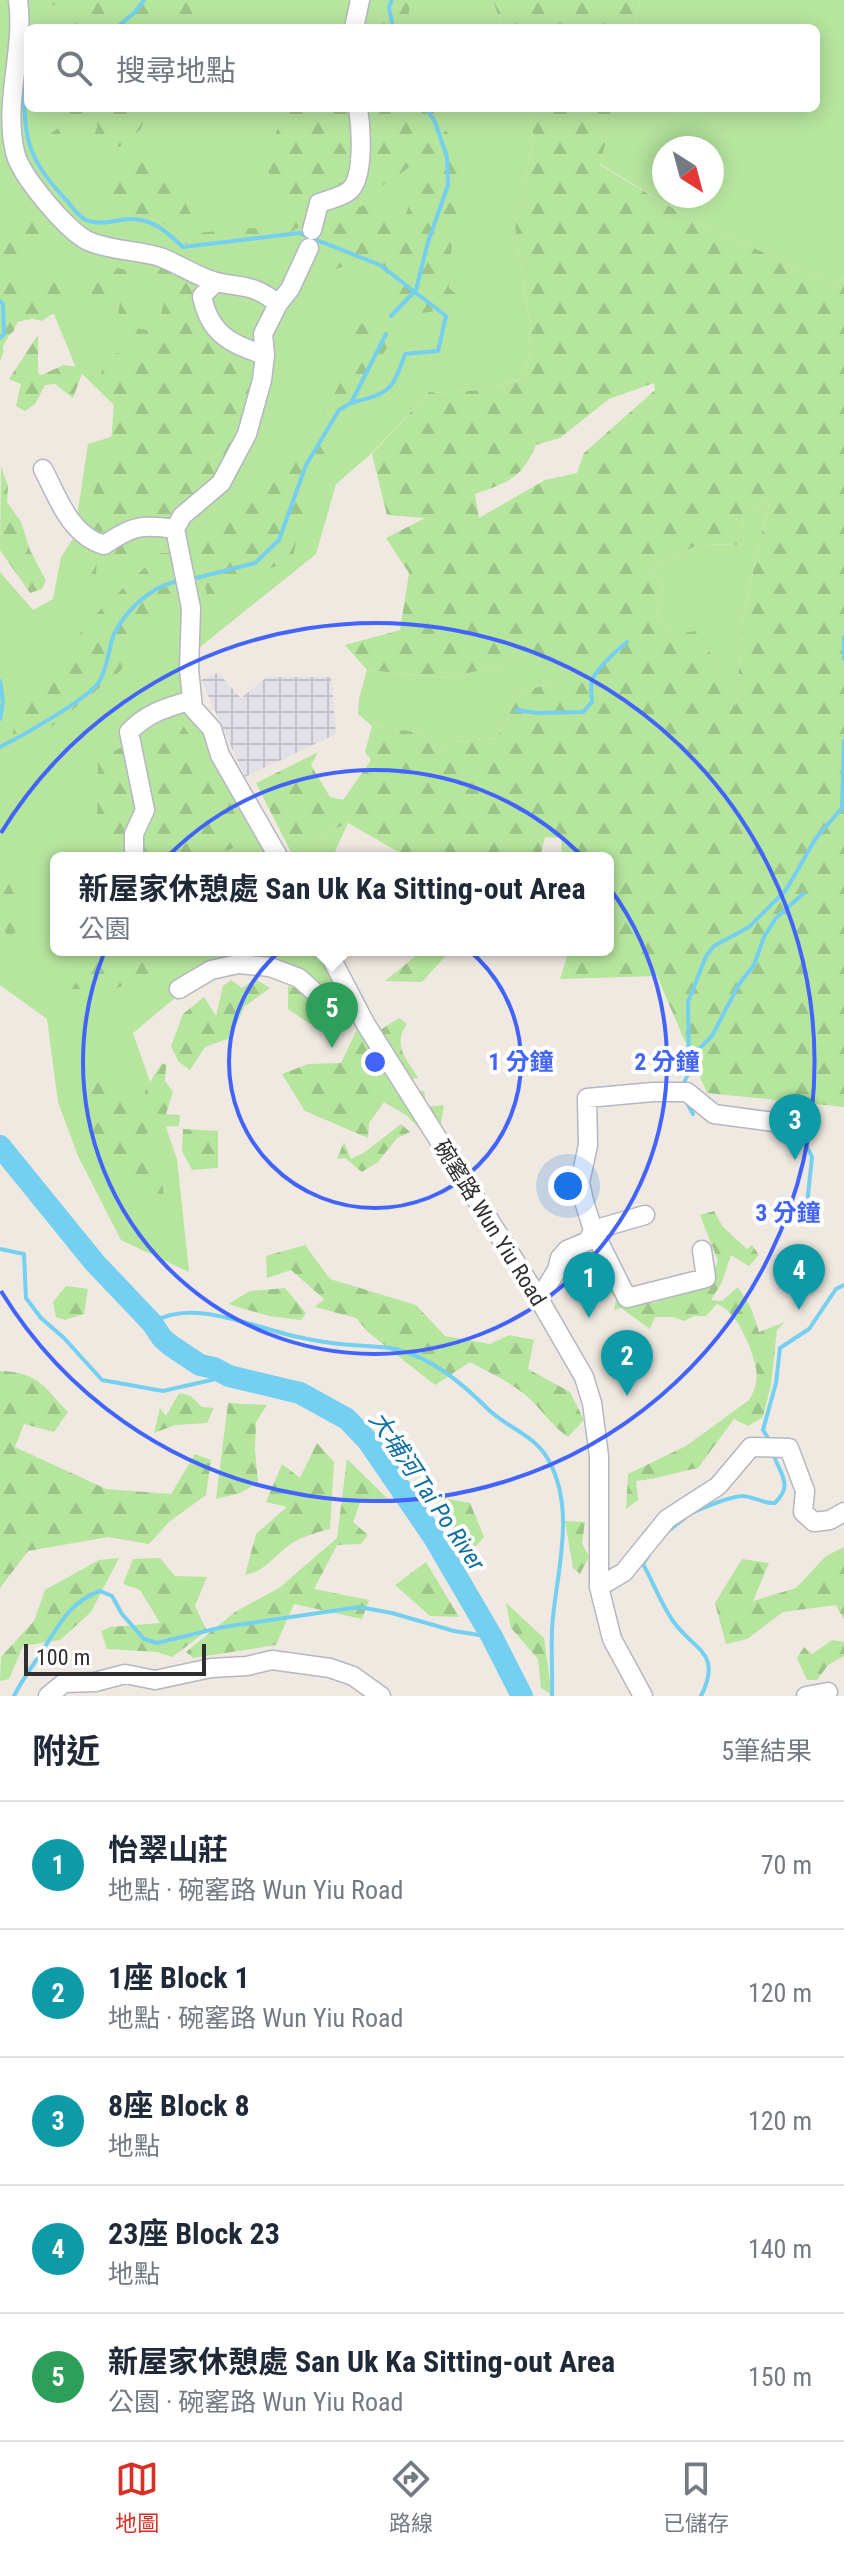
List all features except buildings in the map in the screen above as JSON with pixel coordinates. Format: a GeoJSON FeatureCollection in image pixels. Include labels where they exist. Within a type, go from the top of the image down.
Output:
{"type":"FeatureCollection","features":[{"type":"Feature","properties":{"kind":"street"},"geometry":{"type":"LineString","coordinates":[[18,0],[21,27],[12,91],[16,155],[26,175],[54,209],[85,239],[103,246],[163,258],[216,282],[265,293],[278,304]]}},
{"type":"Feature","properties":{"kind":"street"},"geometry":{"type":"LineString","coordinates":[[355,24],[360,0]]}},
{"type":"Feature","properties":{"kind":"street"},"geometry":{"type":"LineString","coordinates":[[276,852],[220,755],[212,729],[193,708],[189,669],[191,608],[175,529],[182,516],[221,483],[247,434],[262,380],[265,355],[263,334],[278,304],[290,289],[310,239],[319,203],[350,190],[356,180],[360,155],[358,112]]}},
{"type":"Feature","properties":{"kind":"street"},"geometry":{"type":"LineString","coordinates":[[216,282],[202,296],[211,324],[229,341],[265,355]]}},
{"type":"Feature","properties":{"kind":"street"},"geometry":{"type":"LineString","coordinates":[[43,469],[71,522],[90,541],[104,545],[127,530],[145,525],[175,529]]}},
{"type":"Feature","properties":{"kind":"street"},"geometry":{"type":"LineString","coordinates":[[134,852],[134,834],[145,810],[129,732],[143,718],[192,700]]}},
{"type":"Feature","properties":{"kind":"street","name":"碗窰路 Wun Yiu Road"},"geometry":{"type":"LineString","coordinates":[[330,956],[357,1010],[539,1299],[584,1377],[592,1403],[599,1456],[599,1587],[612,1639],[643,1696]]}},
{"type":"Feature","properties":{"kind":"street"},"geometry":{"type":"LineString","coordinates":[[179,989],[211,970],[238,964],[270,967],[299,978],[319,996],[357,1010]]}},
{"type":"Feature","properties":{"kind":"street"},"geometry":{"type":"LineString","coordinates":[[702,1250],[706,1278],[627,1298],[593,1230],[580,1182],[588,1145],[587,1098],[681,1092],[714,1114],[781,1123]]}},
{"type":"Feature","properties":{"kind":"street"},"geometry":{"type":"LineString","coordinates":[[539,1299],[567,1250],[588,1241],[593,1230],[645,1215]]}},
{"type":"Feature","properties":{"kind":"street"},"geometry":{"type":"LineString","coordinates":[[599,1587],[624,1572],[667,1519],[718,1486],[751,1447],[789,1448],[805,1491],[803,1512],[814,1522],[830,1520],[844,1512]]}},
{"type":"Feature","properties":{"kind":"street"},"geometry":{"type":"LineString","coordinates":[[48,1696],[64,1683],[95,1682],[125,1674],[155,1680],[272,1660],[330,1668],[353,1676],[381,1696]]}},
{"type":"Feature","properties":{"kind":"street"},"geometry":{"type":"LineString","coordinates":[[806,1696],[828,1692]]}},
{"type":"Feature","properties":{"kind":"shaded area"},"geometry":{"type":"Polygon","coordinates":[[[218,673],[241,698],[267,677],[331,677],[336,734],[245,777],[201,680],[218,673]]]}},
{"type":"Feature","properties":{"kind":"green space"},"geometry":{"type":"Polygon","coordinates":[[[0,0],[493,0],[501,24],[24,24],[24,112],[527,112],[534,136],[515,228],[529,318],[530,352],[524,377],[478,390],[429,392],[372,453],[336,484],[316,554],[190,655],[196,702],[267,852],[50,852],[50,956],[322,956],[333,987],[276,968],[193,983],[133,1033],[177,1159],[189,1272],[121,1240],[78,1156],[58,1102],[47,1019],[0,985],[0,572],[33,610],[53,599],[61,557],[74,537],[88,444],[117,435],[114,405],[76,368],[54,314],[17,322],[0,351],[0,0]]]}},
{"type":"Feature","properties":{"kind":"green space"},"geometry":{"type":"Polygon","coordinates":[[[28,0],[216,0],[216,16],[199,19],[169,12],[149,24],[68,24],[55,4],[43,12],[28,0]]]}},
{"type":"Feature","properties":{"kind":"green space"},"geometry":{"type":"Polygon","coordinates":[[[370,0],[412,0],[406,24],[368,24],[370,0]]]}},
{"type":"Feature","properties":{"kind":"green space"},"geometry":{"type":"Polygon","coordinates":[[[493,0],[640,0],[635,24],[501,24],[493,0]]]}},
{"type":"Feature","properties":{"kind":"green space"},"geometry":{"type":"Polygon","coordinates":[[[640,0],[844,0],[844,278],[836,285],[696,222],[673,208],[724,208],[724,136],[652,136],[652,195],[600,164],[613,112],[820,112],[820,24],[635,24],[640,0]]]}},
{"type":"Feature","properties":{"kind":"green space"},"geometry":{"type":"Polygon","coordinates":[[[42,112],[148,112],[140,130],[119,147],[92,142],[98,124],[57,149],[51,133],[75,117],[42,116],[42,112]]]}},
{"type":"Feature","properties":{"kind":"green space"},"geometry":{"type":"Polygon","coordinates":[[[286,112],[360,112],[368,130],[374,133],[382,125],[379,112],[437,112],[443,128],[460,145],[456,169],[463,171],[452,241],[449,288],[457,295],[457,307],[417,314],[398,294],[375,253],[322,275],[338,214],[374,202],[400,230],[426,153],[392,181],[375,189],[370,176],[352,180],[280,210],[264,157],[286,112]]]}},
{"type":"Feature","properties":{"kind":"green space"},"geometry":{"type":"Polygon","coordinates":[[[527,112],[613,112],[600,165],[652,196],[652,208],[672,208],[696,222],[836,285],[844,278],[844,1107],[707,1093],[657,976],[560,979],[567,956],[614,956],[614,852],[562,852],[561,838],[545,837],[541,852],[399,852],[348,823],[321,835],[298,852],[291,852],[256,783],[318,752],[311,765],[330,797],[343,800],[371,760],[365,752],[372,726],[423,733],[435,749],[453,742],[497,738],[518,694],[558,680],[575,666],[514,662],[448,678],[367,670],[345,645],[400,630],[409,573],[386,538],[425,518],[387,515],[372,454],[429,392],[478,390],[524,377],[530,352],[529,318],[515,228],[534,136],[527,112]],[[654,383],[609,399],[560,438],[536,445],[525,465],[513,478],[475,494],[479,518],[545,480],[577,473],[584,453],[655,390],[654,383]],[[770,499],[742,514],[744,545],[699,544],[647,571],[664,583],[657,613],[672,635],[695,631],[712,656],[736,706],[743,615],[770,499]]]}},
{"type":"Feature","properties":{"kind":"green space"},"geometry":{"type":"Polygon","coordinates":[[[151,154],[165,163],[196,224],[191,234],[242,228],[266,229],[282,221],[307,218],[304,224],[273,243],[256,234],[185,244],[173,223],[165,224],[101,205],[96,182],[117,166],[143,162],[151,154]]]}},
{"type":"Feature","properties":{"kind":"green space"},"geometry":{"type":"Polygon","coordinates":[[[27,207],[58,240],[12,267],[11,285],[32,293],[52,265],[67,303],[42,321],[21,315],[13,332],[0,341],[0,217],[9,220],[27,207]]]}},
{"type":"Feature","properties":{"kind":"green space"},"geometry":{"type":"Polygon","coordinates":[[[148,266],[164,267],[205,282],[196,307],[206,336],[257,372],[221,474],[176,520],[142,531],[95,532],[91,523],[94,491],[111,446],[114,400],[100,377],[105,360],[117,353],[138,361],[142,351],[122,342],[123,326],[154,331],[161,316],[164,300],[150,283],[148,266]]]}},
{"type":"Feature","properties":{"kind":"green space"},"geometry":{"type":"Polygon","coordinates":[[[106,267],[132,270],[136,304],[141,315],[124,316],[118,313],[121,298],[118,294],[107,308],[93,307],[91,289],[106,267]]]}},
{"type":"Feature","properties":{"kind":"green space"},"geometry":{"type":"Polygon","coordinates":[[[383,322],[388,346],[335,429],[300,526],[292,560],[256,574],[208,601],[194,531],[236,512],[309,441],[346,372],[355,324],[383,322]]]}},
{"type":"Feature","properties":{"kind":"green space"},"geometry":{"type":"Polygon","coordinates":[[[38,335],[38,373],[41,375],[64,365],[84,368],[73,398],[55,384],[45,385],[35,404],[25,411],[16,406],[21,384],[9,379],[38,335]]]}},
{"type":"Feature","properties":{"kind":"green space"},"geometry":{"type":"Polygon","coordinates":[[[1,467],[8,486],[7,502],[21,522],[30,550],[46,581],[42,589],[30,593],[0,550],[1,467]]]}},
{"type":"Feature","properties":{"kind":"green space"},"geometry":{"type":"Polygon","coordinates":[[[770,499],[743,615],[736,708],[712,656],[672,635],[657,613],[664,583],[647,571],[699,544],[744,545],[742,514],[770,499]]]}},
{"type":"Feature","properties":{"kind":"green space"},"geometry":{"type":"Polygon","coordinates":[[[147,538],[151,549],[130,558],[122,578],[108,594],[68,579],[89,554],[97,560],[96,574],[103,576],[120,543],[147,538]]]}},
{"type":"Feature","properties":{"kind":"green space"},"geometry":{"type":"Polygon","coordinates":[[[160,553],[189,553],[173,603],[157,619],[120,671],[8,759],[18,706],[99,611],[160,553]]]}},
{"type":"Feature","properties":{"kind":"green space"},"geometry":{"type":"Polygon","coordinates":[[[514,662],[576,665],[558,680],[518,694],[497,738],[453,742],[435,749],[423,733],[372,726],[358,714],[367,670],[448,678],[514,662]]]}},
{"type":"Feature","properties":{"kind":"green space"},"geometry":{"type":"Polygon","coordinates":[[[180,721],[221,782],[247,842],[223,852],[120,852],[97,831],[98,758],[180,721]]]}},
{"type":"Feature","properties":{"kind":"green space"},"geometry":{"type":"Polygon","coordinates":[[[348,823],[335,852],[297,852],[321,835],[348,823]]]}},
{"type":"Feature","properties":{"kind":"green space"},"geometry":{"type":"Polygon","coordinates":[[[0,868],[27,923],[9,937],[0,925],[0,868]]]}},
{"type":"Feature","properties":{"kind":"green space"},"geometry":{"type":"Polygon","coordinates":[[[88,956],[181,956],[178,969],[113,989],[57,989],[88,956]]]}},
{"type":"Feature","properties":{"kind":"green space"},"geometry":{"type":"Polygon","coordinates":[[[416,956],[446,956],[422,982],[385,981],[416,956]]]}},
{"type":"Feature","properties":{"kind":"green space"},"geometry":{"type":"Polygon","coordinates":[[[255,979],[270,988],[245,1006],[230,1038],[205,1047],[190,1070],[178,1061],[171,1046],[183,1014],[204,997],[216,1016],[223,986],[231,980],[242,988],[255,979]]]}},
{"type":"Feature","properties":{"kind":"green space"},"geometry":{"type":"Polygon","coordinates":[[[288,986],[303,990],[329,1013],[323,1023],[310,1024],[288,1009],[288,986]]]}},
{"type":"Feature","properties":{"kind":"green space"},"geometry":{"type":"Polygon","coordinates":[[[399,1018],[407,1024],[401,1039],[402,1051],[418,1078],[411,1079],[380,1030],[399,1018]]]}},
{"type":"Feature","properties":{"kind":"green space"},"geometry":{"type":"Polygon","coordinates":[[[359,1025],[413,1091],[424,1091],[427,1107],[444,1105],[440,1129],[427,1136],[406,1115],[384,1102],[369,1123],[368,1138],[305,1111],[282,1074],[308,1064],[341,1063],[359,1025]]]}},
{"type":"Feature","properties":{"kind":"green space"},"geometry":{"type":"Polygon","coordinates":[[[95,1060],[143,1099],[146,1088],[162,1063],[166,1065],[165,1081],[173,1092],[166,1114],[180,1115],[179,1126],[153,1127],[140,1141],[130,1130],[138,1123],[143,1100],[124,1115],[125,1143],[159,1156],[164,1197],[135,1192],[92,1136],[73,1090],[95,1060]]]}},
{"type":"Feature","properties":{"kind":"green space"},"geometry":{"type":"Polygon","coordinates":[[[401,1124],[410,1132],[397,1138],[378,1162],[362,1172],[345,1158],[337,1159],[344,1142],[351,1159],[401,1124]]]}},
{"type":"Feature","properties":{"kind":"green space"},"geometry":{"type":"Polygon","coordinates":[[[183,1129],[218,1131],[218,1168],[192,1170],[182,1151],[183,1129]]]}},
{"type":"Feature","properties":{"kind":"green space"},"geometry":{"type":"Polygon","coordinates":[[[714,1211],[723,1227],[747,1249],[752,1245],[759,1255],[749,1266],[731,1255],[722,1282],[711,1300],[722,1301],[738,1287],[751,1308],[759,1332],[785,1322],[777,1330],[771,1385],[763,1417],[748,1426],[734,1419],[698,1468],[636,1481],[638,1500],[626,1509],[628,1474],[686,1446],[749,1400],[754,1389],[757,1373],[751,1351],[737,1322],[724,1308],[717,1304],[706,1316],[694,1316],[684,1321],[673,1317],[655,1317],[650,1329],[621,1308],[614,1310],[616,1299],[605,1287],[610,1280],[626,1303],[654,1303],[696,1284],[707,1283],[718,1261],[700,1215],[714,1211]]]}},
{"type":"Feature","properties":{"kind":"green space"},"geometry":{"type":"Polygon","coordinates":[[[305,1245],[330,1279],[416,1305],[445,1336],[490,1344],[509,1335],[534,1340],[528,1369],[570,1392],[584,1420],[568,1437],[522,1392],[470,1362],[435,1385],[369,1333],[356,1318],[315,1307],[324,1299],[291,1270],[267,1278],[266,1256],[305,1245]]]}},
{"type":"Feature","properties":{"kind":"green space"},"geometry":{"type":"Polygon","coordinates":[[[66,1286],[88,1289],[84,1314],[65,1320],[56,1317],[53,1302],[66,1286]]]}},
{"type":"Feature","properties":{"kind":"green space"},"geometry":{"type":"Polygon","coordinates":[[[285,1288],[306,1313],[301,1320],[269,1316],[228,1304],[250,1291],[285,1288]]]}},
{"type":"Feature","properties":{"kind":"green space"},"geometry":{"type":"Polygon","coordinates":[[[0,1371],[23,1374],[39,1382],[68,1412],[54,1432],[24,1424],[15,1447],[106,1489],[171,1494],[195,1454],[211,1460],[206,1495],[169,1522],[149,1544],[108,1537],[28,1551],[0,1588],[0,1371]]]}},
{"type":"Feature","properties":{"kind":"green space"},"geometry":{"type":"Polygon","coordinates":[[[179,1393],[191,1396],[202,1407],[214,1408],[207,1423],[175,1425],[154,1433],[160,1408],[166,1416],[179,1393]]]}},
{"type":"Feature","properties":{"kind":"green space"},"geometry":{"type":"Polygon","coordinates":[[[228,1403],[267,1405],[256,1422],[258,1483],[240,1493],[216,1499],[228,1403]]]}},
{"type":"Feature","properties":{"kind":"green space"},"geometry":{"type":"Polygon","coordinates":[[[317,1443],[334,1462],[330,1529],[298,1540],[263,1567],[245,1575],[256,1534],[287,1507],[266,1502],[282,1464],[300,1478],[317,1443]]]}},
{"type":"Feature","properties":{"kind":"green space"},"geometry":{"type":"Polygon","coordinates":[[[347,1459],[388,1499],[360,1503],[353,1522],[368,1535],[361,1544],[337,1545],[314,1589],[369,1600],[362,1619],[294,1604],[276,1645],[193,1658],[186,1652],[235,1612],[279,1588],[337,1538],[347,1459]]]}},
{"type":"Feature","properties":{"kind":"green space"},"geometry":{"type":"Polygon","coordinates":[[[432,1496],[470,1503],[484,1537],[467,1556],[432,1496]]]}},
{"type":"Feature","properties":{"kind":"green space"},"geometry":{"type":"Polygon","coordinates":[[[565,1521],[585,1522],[582,1543],[589,1557],[580,1574],[573,1568],[565,1521]]]}},
{"type":"Feature","properties":{"kind":"green space"},"geometry":{"type":"Polygon","coordinates":[[[844,1547],[844,1620],[836,1605],[783,1612],[747,1639],[726,1644],[715,1603],[742,1559],[769,1563],[753,1601],[796,1588],[826,1556],[844,1547]]]}},
{"type":"Feature","properties":{"kind":"green space"},"geometry":{"type":"Polygon","coordinates":[[[119,1558],[91,1612],[60,1640],[23,1646],[9,1679],[0,1681],[1,1657],[34,1621],[45,1590],[99,1560],[119,1558]]]}},
{"type":"Feature","properties":{"kind":"green space"},"geometry":{"type":"Polygon","coordinates":[[[160,1558],[175,1576],[207,1577],[195,1606],[207,1631],[172,1657],[157,1652],[107,1649],[101,1631],[110,1627],[160,1623],[140,1590],[123,1584],[133,1559],[160,1558]]]}},
{"type":"Feature","properties":{"kind":"green space"},"geometry":{"type":"Polygon","coordinates":[[[426,1562],[459,1617],[430,1616],[395,1585],[426,1562]]]}},
{"type":"Feature","properties":{"kind":"green space"},"geometry":{"type":"Polygon","coordinates":[[[506,1603],[544,1638],[552,1695],[541,1688],[538,1659],[511,1628],[506,1603]]]}},
{"type":"Feature","properties":{"kind":"green space"},"geometry":{"type":"Polygon","coordinates":[[[832,1640],[844,1642],[844,1656],[828,1665],[817,1680],[807,1680],[797,1658],[804,1647],[812,1654],[832,1640]]]}},
{"type":"Feature","properties":{"kind":"waterway"},"geometry":{"type":"LineString","coordinates":[[121,24],[144,0]]}},
{"type":"Feature","properties":{"kind":"waterway"},"geometry":{"type":"LineString","coordinates":[[392,0],[389,7],[392,24]]}},
{"type":"Feature","properties":{"kind":"waterway"},"geometry":{"type":"LineString","coordinates":[[25,112],[28,139],[38,164],[86,220],[97,223],[129,219],[145,221],[165,231],[183,247],[299,233],[380,265],[446,316],[438,351],[405,354],[387,389],[351,403]]}},
{"type":"Feature","properties":{"kind":"waterway"},"geometry":{"type":"LineString","coordinates":[[391,316],[416,290],[428,242],[448,185],[447,157],[429,112]]}},
{"type":"Feature","properties":{"kind":"waterway"},"geometry":{"type":"LineString","coordinates":[[0,301],[3,304],[4,334],[0,338]]}},
{"type":"Feature","properties":{"kind":"waterway"},"geometry":{"type":"LineString","coordinates":[[192,579],[255,563],[279,540],[306,465],[339,410],[351,403],[386,334]]}},
{"type":"Feature","properties":{"kind":"waterway"},"geometry":{"type":"LineString","coordinates":[[0,747],[53,717],[92,689],[102,677],[114,634],[125,616],[150,593],[179,581]]}},
{"type":"Feature","properties":{"kind":"waterway"},"geometry":{"type":"LineString","coordinates":[[844,637],[844,659]]}},
{"type":"Feature","properties":{"kind":"waterway"},"geometry":{"type":"LineString","coordinates":[[516,710],[583,712],[592,702],[594,677],[627,642]]}},
{"type":"Feature","properties":{"kind":"waterway"},"geometry":{"type":"LineString","coordinates":[[0,681],[3,702],[0,719]]}},
{"type":"Feature","properties":{"kind":"waterway"},"geometry":{"type":"LineString","coordinates":[[683,1085],[689,1072],[688,1002],[706,956],[714,946],[749,927],[786,890],[816,838],[842,808],[844,741]]}},
{"type":"Feature","properties":{"kind":"waterway"},"geometry":{"type":"LineString","coordinates":[[689,1071],[693,1055],[712,1036],[739,984],[754,965],[764,937],[776,918],[804,893]]}},
{"type":"Feature","properties":{"kind":"waterway"},"geometry":{"type":"LineString","coordinates":[[686,1101],[693,1114]]}},
{"type":"Feature","properties":{"kind":"waterway"},"geometry":{"type":"LineString","coordinates":[[784,1128],[805,1143],[812,1157],[806,1214]]}},
{"type":"Feature","properties":{"kind":"waterway","name":"大埔河 Tai Po River"},"geometry":{"type":"LineString","coordinates":[[0,1146],[95,1263],[170,1345],[200,1365],[229,1376],[300,1393],[347,1419],[368,1441],[433,1536],[492,1637],[522,1696]]}},
{"type":"Feature","properties":{"kind":"waterway"},"geometry":{"type":"LineString","coordinates":[[0,1249],[24,1254],[26,1298],[41,1318],[102,1380],[163,1391],[229,1376]]}},
{"type":"Feature","properties":{"kind":"waterway"},"geometry":{"type":"LineString","coordinates":[[770,1441],[763,1430],[776,1383],[780,1348],[809,1329],[836,1289],[844,1285]]}},
{"type":"Feature","properties":{"kind":"waterway"},"geometry":{"type":"LineString","coordinates":[[152,1323],[168,1316],[204,1314],[312,1340],[384,1347],[409,1353],[447,1373],[498,1417],[537,1445],[544,1452],[557,1479],[563,1518],[552,1627],[552,1696]]}},
{"type":"Feature","properties":{"kind":"waterway"},"geometry":{"type":"LineString","coordinates":[[692,1513],[737,1497],[775,1503],[785,1485],[773,1453]]}},
{"type":"Feature","properties":{"kind":"waterway"},"geometry":{"type":"LineString","coordinates":[[667,1532],[685,1518]]}},
{"type":"Feature","properties":{"kind":"waterway"},"geometry":{"type":"LineString","coordinates":[[649,1555],[643,1564],[665,1607],[707,1661],[709,1670],[701,1696]]}},
{"type":"Feature","properties":{"kind":"waterway"},"geometry":{"type":"LineString","coordinates":[[14,1696],[65,1616],[80,1601],[100,1591],[112,1596],[122,1614],[144,1639],[157,1643],[223,1627],[359,1607],[454,1631],[492,1637]]}},
{"type":"Feature","properties":{"kind":"place","name":"新屋家休憩處 San Uk Ka Sitting-out Area"},"geometry":{"type":"Point","coordinates":[332,1048]}},
{"type":"Feature","properties":{"kind":"place","name":"8座 Block 8"},"geometry":{"type":"Point","coordinates":[795,1160]}},
{"type":"Feature","properties":{"kind":"place","name":"23座 Block 23"},"geometry":{"type":"Point","coordinates":[799,1310]}},
{"type":"Feature","properties":{"kind":"place","name":"怡翠山莊"},"geometry":{"type":"Point","coordinates":[589,1318]}},
{"type":"Feature","properties":{"kind":"place","name":"1座 Block 1"},"geometry":{"type":"Point","coordinates":[627,1396]}}]}
